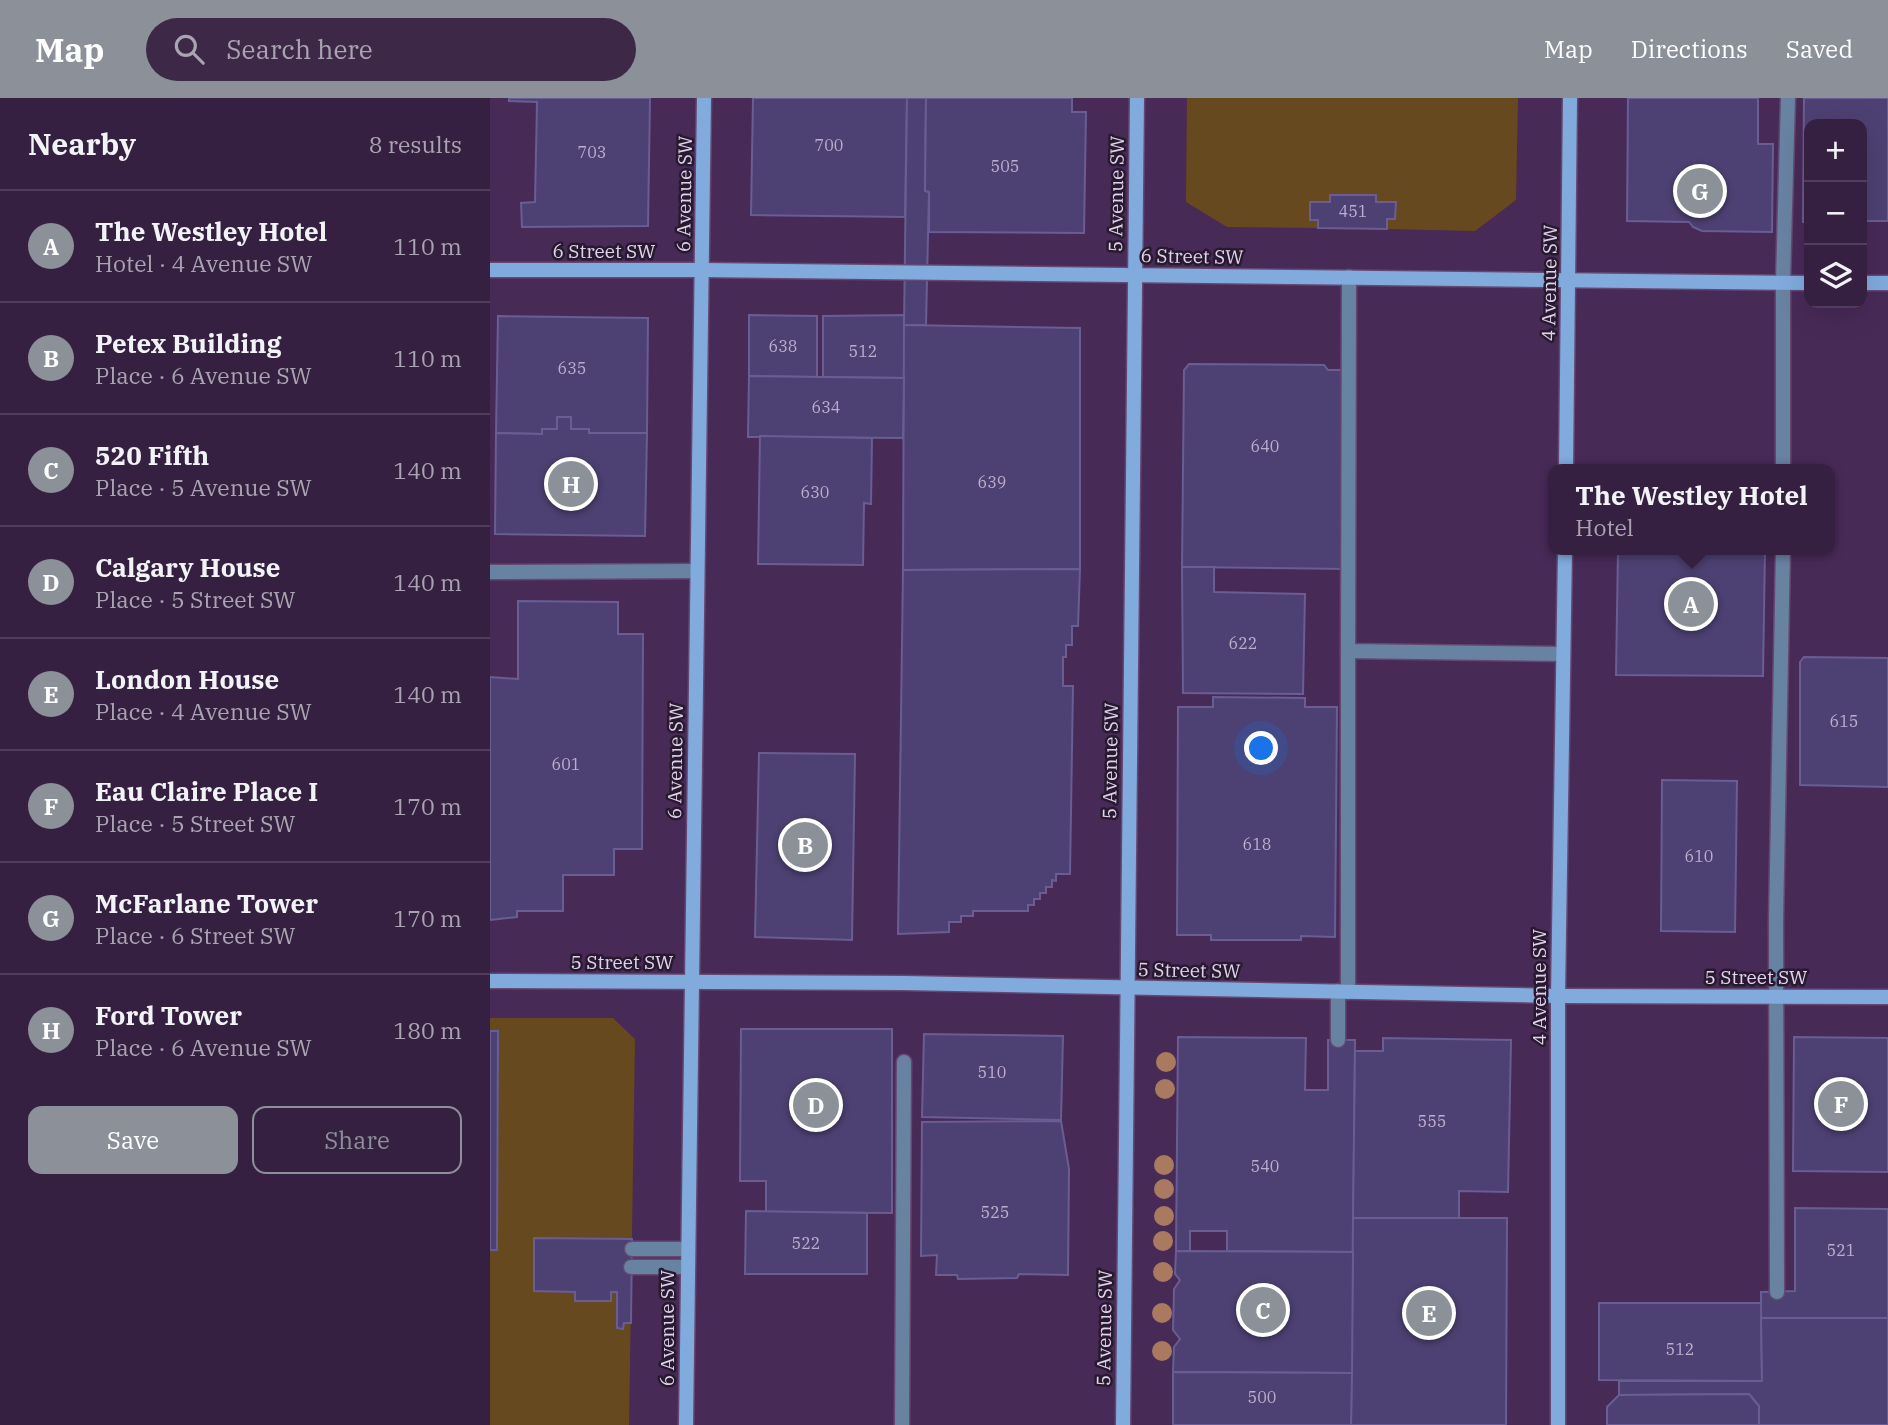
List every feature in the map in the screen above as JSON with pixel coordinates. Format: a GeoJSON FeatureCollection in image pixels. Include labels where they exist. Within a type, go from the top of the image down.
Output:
{"type":"FeatureCollection","features":[{"type":"Feature","properties":{"kind":"main road","name":"6 Avenue SW"},"geometry":{"type":"LineString","coordinates":[[686,1425],[704,98]]}},
{"type":"Feature","properties":{"kind":"main road","name":"5 Avenue SW"},"geometry":{"type":"LineString","coordinates":[[1123,1425],[1137,98]]}},
{"type":"Feature","properties":{"kind":"main road","name":"4 Avenue SW"},"geometry":{"type":"LineString","coordinates":[[1566,464],[1570,98]]}},
{"type":"Feature","properties":{"kind":"main road","name":"6 Street SW"},"geometry":{"type":"LineString","coordinates":[[490,270],[1804,283]]}},
{"type":"Feature","properties":{"kind":"main road"},"geometry":{"type":"LineString","coordinates":[[1867,283],[1888,283]]}},
{"type":"Feature","properties":{"kind":"main road","name":"4 Avenue SW"},"geometry":{"type":"LineString","coordinates":[[1558,1425],[1558,996],[1565,555]]}},
{"type":"Feature","properties":{"kind":"main road","name":"5 Street SW"},"geometry":{"type":"LineString","coordinates":[[490,981],[690,981],[1558,996],[1888,997]]}},
{"type":"Feature","properties":{"kind":"lane"},"geometry":{"type":"LineString","coordinates":[[1783,464],[1783,282],[1788,98]]}},
{"type":"Feature","properties":{"kind":"lane"},"geometry":{"type":"LineString","coordinates":[[1338,1040],[1343,992],[1348,651],[1349,277]]}},
{"type":"Feature","properties":{"kind":"lane"},"geometry":{"type":"LineString","coordinates":[[1777,1292],[1777,997],[1783,555]]}},
{"type":"Feature","properties":{"kind":"lane"},"geometry":{"type":"LineString","coordinates":[[490,572],[697,571]]}},
{"type":"Feature","properties":{"kind":"lane"},"geometry":{"type":"LineString","coordinates":[[1348,651],[1563,654]]}},
{"type":"Feature","properties":{"kind":"lane"},"geometry":{"type":"LineString","coordinates":[[902,1425],[904,1062]]}},
{"type":"Feature","properties":{"kind":"lane"},"geometry":{"type":"LineString","coordinates":[[632,1249],[687,1249]]}},
{"type":"Feature","properties":{"kind":"lane"},"geometry":{"type":"LineString","coordinates":[[631,1267],[687,1267]]}},
{"type":"Feature","properties":{"kind":"shaded area"},"geometry":{"type":"Polygon","coordinates":[[[1187,98],[1518,98],[1516,200],[1475,231],[1387,229],[1387,219],[1395,219],[1396,202],[1376,202],[1376,195],[1331,195],[1330,202],[1310,202],[1310,219],[1318,220],[1318,228],[1227,227],[1186,202],[1187,98]]]}},
{"type":"Feature","properties":{"kind":"shaded area"},"geometry":{"type":"Polygon","coordinates":[[[490,1018],[613,1018],[635,1039],[629,1425],[490,1425],[490,1018]]]}},
{"type":"Feature","properties":{"kind":"building"},"geometry":{"type":"Polygon","coordinates":[[[509,98],[650,98],[648,226],[522,227],[521,203],[535,202],[537,102],[509,101],[509,98]]]}},
{"type":"Feature","properties":{"kind":"building"},"geometry":{"type":"Polygon","coordinates":[[[753,98],[907,98],[905,217],[751,215],[753,98]]]}},
{"type":"Feature","properties":{"kind":"building"},"geometry":{"type":"Polygon","coordinates":[[[907,98],[926,98],[925,191],[929,192],[926,325],[904,325],[907,98]]]}},
{"type":"Feature","properties":{"kind":"building"},"geometry":{"type":"Polygon","coordinates":[[[926,98],[1072,98],[1072,112],[1086,112],[1084,233],[929,232],[929,192],[925,191],[926,98]]]}},
{"type":"Feature","properties":{"kind":"building"},"geometry":{"type":"Polygon","coordinates":[[[1628,98],[1758,98],[1758,144],[1773,144],[1772,232],[1702,231],[1689,222],[1627,221],[1628,98]]]}},
{"type":"Feature","properties":{"kind":"building"},"geometry":{"type":"Polygon","coordinates":[[[1804,98],[1888,98],[1888,221],[1867,221],[1867,119],[1804,119],[1803,222],[1804,98]]]}},
{"type":"Feature","properties":{"kind":"building"},"geometry":{"type":"Polygon","coordinates":[[[1330,195],[1376,195],[1376,202],[1396,202],[1395,219],[1387,219],[1387,229],[1318,228],[1318,220],[1310,220],[1310,202],[1330,202],[1330,195]]]}},
{"type":"Feature","properties":{"kind":"building"},"geometry":{"type":"Polygon","coordinates":[[[749,315],[817,316],[817,377],[749,376],[749,315]]]}},
{"type":"Feature","properties":{"kind":"building"},"geometry":{"type":"Polygon","coordinates":[[[904,315],[904,378],[823,377],[823,316],[904,315]]]}},
{"type":"Feature","properties":{"kind":"building"},"geometry":{"type":"Polygon","coordinates":[[[498,316],[648,318],[647,433],[589,433],[589,429],[571,429],[571,417],[557,417],[557,429],[542,429],[542,434],[496,433],[498,316]]]}},
{"type":"Feature","properties":{"kind":"building"},"geometry":{"type":"Polygon","coordinates":[[[904,325],[1080,328],[1080,569],[903,570],[904,325]]]}},
{"type":"Feature","properties":{"kind":"building"},"geometry":{"type":"Polygon","coordinates":[[[1189,364],[1324,365],[1328,370],[1347,370],[1346,569],[1182,567],[1184,370],[1189,364]]]}},
{"type":"Feature","properties":{"kind":"building"},"geometry":{"type":"Polygon","coordinates":[[[749,376],[904,378],[903,438],[748,437],[749,376]]]}},
{"type":"Feature","properties":{"kind":"building"},"geometry":{"type":"Polygon","coordinates":[[[557,417],[571,417],[571,429],[589,429],[589,433],[647,433],[645,536],[495,534],[496,433],[542,434],[542,429],[557,429],[557,417]]]}},
{"type":"Feature","properties":{"kind":"building"},"geometry":{"type":"Polygon","coordinates":[[[760,436],[872,438],[871,504],[864,503],[863,565],[758,564],[760,436]]]}},
{"type":"Feature","properties":{"kind":"building"},"geometry":{"type":"Polygon","coordinates":[[[1618,555],[1765,555],[1763,676],[1616,675],[1618,555]]]}},
{"type":"Feature","properties":{"kind":"building"},"geometry":{"type":"Polygon","coordinates":[[[1182,567],[1214,567],[1214,592],[1305,594],[1303,694],[1183,693],[1182,567]]]}},
{"type":"Feature","properties":{"kind":"building"},"geometry":{"type":"Polygon","coordinates":[[[1080,569],[1078,626],[1072,626],[1072,645],[1066,645],[1066,657],[1063,657],[1063,686],[1073,686],[1070,874],[1056,874],[1052,887],[1046,887],[1046,893],[1040,893],[1040,899],[1034,899],[1034,905],[1028,905],[1028,911],[973,911],[973,916],[961,916],[961,922],[949,922],[949,932],[898,934],[903,570],[1080,569]]]}},
{"type":"Feature","properties":{"kind":"building"},"geometry":{"type":"Polygon","coordinates":[[[518,601],[618,602],[618,634],[643,634],[642,849],[614,849],[614,875],[563,875],[563,911],[517,911],[517,917],[490,920],[490,677],[518,679],[518,601]]]}},
{"type":"Feature","properties":{"kind":"building"},"geometry":{"type":"Polygon","coordinates":[[[1804,657],[1888,658],[1888,787],[1800,785],[1800,662],[1804,657]]]}},
{"type":"Feature","properties":{"kind":"building"},"geometry":{"type":"Polygon","coordinates":[[[1213,697],[1305,698],[1305,707],[1337,707],[1335,937],[1301,936],[1301,940],[1211,940],[1211,935],[1177,935],[1178,707],[1213,707],[1213,697]]]}},
{"type":"Feature","properties":{"kind":"building"},"geometry":{"type":"Polygon","coordinates":[[[759,753],[855,754],[852,940],[755,937],[759,753]]]}},
{"type":"Feature","properties":{"kind":"building"},"geometry":{"type":"Polygon","coordinates":[[[1662,780],[1737,781],[1735,932],[1661,931],[1662,780]]]}},
{"type":"Feature","properties":{"kind":"building"},"geometry":{"type":"Polygon","coordinates":[[[741,1029],[892,1029],[892,1213],[766,1212],[766,1181],[740,1181],[741,1029]]]}},
{"type":"Feature","properties":{"kind":"building"},"geometry":{"type":"Polygon","coordinates":[[[490,1031],[498,1031],[497,1250],[490,1250],[490,1031]]]}},
{"type":"Feature","properties":{"kind":"building"},"geometry":{"type":"Polygon","coordinates":[[[924,1034],[1063,1036],[1061,1120],[922,1117],[924,1034]]]}},
{"type":"Feature","properties":{"kind":"building"},"geometry":{"type":"Polygon","coordinates":[[[1178,1037],[1306,1038],[1305,1090],[1328,1090],[1328,1040],[1355,1040],[1353,1252],[1227,1251],[1227,1231],[1190,1231],[1190,1251],[1176,1251],[1178,1037]]]}},
{"type":"Feature","properties":{"kind":"building"},"geometry":{"type":"Polygon","coordinates":[[[1794,1037],[1888,1038],[1888,1172],[1793,1171],[1794,1037]]]}},
{"type":"Feature","properties":{"kind":"building"},"geometry":{"type":"Polygon","coordinates":[[[1383,1038],[1511,1040],[1508,1192],[1459,1191],[1459,1218],[1353,1218],[1355,1051],[1383,1051],[1383,1038]]]}},
{"type":"Feature","properties":{"kind":"building"},"geometry":{"type":"Polygon","coordinates":[[[1061,1121],[1069,1169],[1068,1275],[1019,1274],[1017,1278],[958,1279],[957,1275],[936,1275],[937,1255],[921,1256],[922,1122],[1061,1121]]]}},
{"type":"Feature","properties":{"kind":"building"},"geometry":{"type":"Polygon","coordinates":[[[1795,1208],[1888,1209],[1888,1318],[1761,1318],[1761,1292],[1795,1291],[1795,1208]]]}},
{"type":"Feature","properties":{"kind":"building"},"geometry":{"type":"Polygon","coordinates":[[[746,1211],[867,1213],[867,1274],[745,1274],[746,1211]]]}},
{"type":"Feature","properties":{"kind":"building"},"geometry":{"type":"Polygon","coordinates":[[[1353,1218],[1507,1218],[1506,1425],[1351,1425],[1353,1218]]]}},
{"type":"Feature","properties":{"kind":"building"},"geometry":{"type":"Polygon","coordinates":[[[534,1238],[632,1239],[631,1323],[624,1323],[623,1329],[617,1328],[617,1292],[611,1292],[611,1301],[575,1301],[575,1292],[534,1291],[534,1238]]]}},
{"type":"Feature","properties":{"kind":"building"},"geometry":{"type":"Polygon","coordinates":[[[1176,1251],[1353,1252],[1352,1373],[1173,1372],[1174,1347],[1180,1339],[1173,1330],[1174,1289],[1180,1280],[1175,1274],[1176,1251]]]}},
{"type":"Feature","properties":{"kind":"building"},"geometry":{"type":"Polygon","coordinates":[[[1599,1303],[1761,1303],[1762,1381],[1599,1380],[1599,1303]]]}},
{"type":"Feature","properties":{"kind":"building"},"geometry":{"type":"Polygon","coordinates":[[[1761,1318],[1888,1318],[1888,1425],[1759,1425],[1759,1406],[1749,1394],[1619,1395],[1619,1381],[1762,1381],[1761,1318]]]}},
{"type":"Feature","properties":{"kind":"building"},"geometry":{"type":"Polygon","coordinates":[[[1173,1372],[1352,1373],[1351,1425],[1173,1425],[1173,1372]]]}},
{"type":"Feature","properties":{"kind":"building"},"geometry":{"type":"Polygon","coordinates":[[[1749,1394],[1759,1406],[1759,1425],[1607,1425],[1607,1407],[1619,1395],[1749,1394]]]}},
{"type":"Feature","properties":{"kind":"place","name":"McFarlane Tower"},"geometry":{"type":"Point","coordinates":[1700,191]}},
{"type":"Feature","properties":{"kind":"place","name":"Ford Tower"},"geometry":{"type":"Point","coordinates":[571,484]}},
{"type":"Feature","properties":{"kind":"place","name":"The Westley Hotel"},"geometry":{"type":"Point","coordinates":[1691,604]}},
{"type":"Feature","properties":{"kind":"place","name":"Petex Building"},"geometry":{"type":"Point","coordinates":[805,845]}},
{"type":"Feature","properties":{"kind":"place","name":"Eau Claire Place I"},"geometry":{"type":"Point","coordinates":[1841,1104]}},
{"type":"Feature","properties":{"kind":"place","name":"Calgary House"},"geometry":{"type":"Point","coordinates":[816,1105]}},
{"type":"Feature","properties":{"kind":"place","name":"520 Fifth"},"geometry":{"type":"Point","coordinates":[1263,1310]}},
{"type":"Feature","properties":{"kind":"place","name":"London House"},"geometry":{"type":"Point","coordinates":[1429,1313]}}]}
